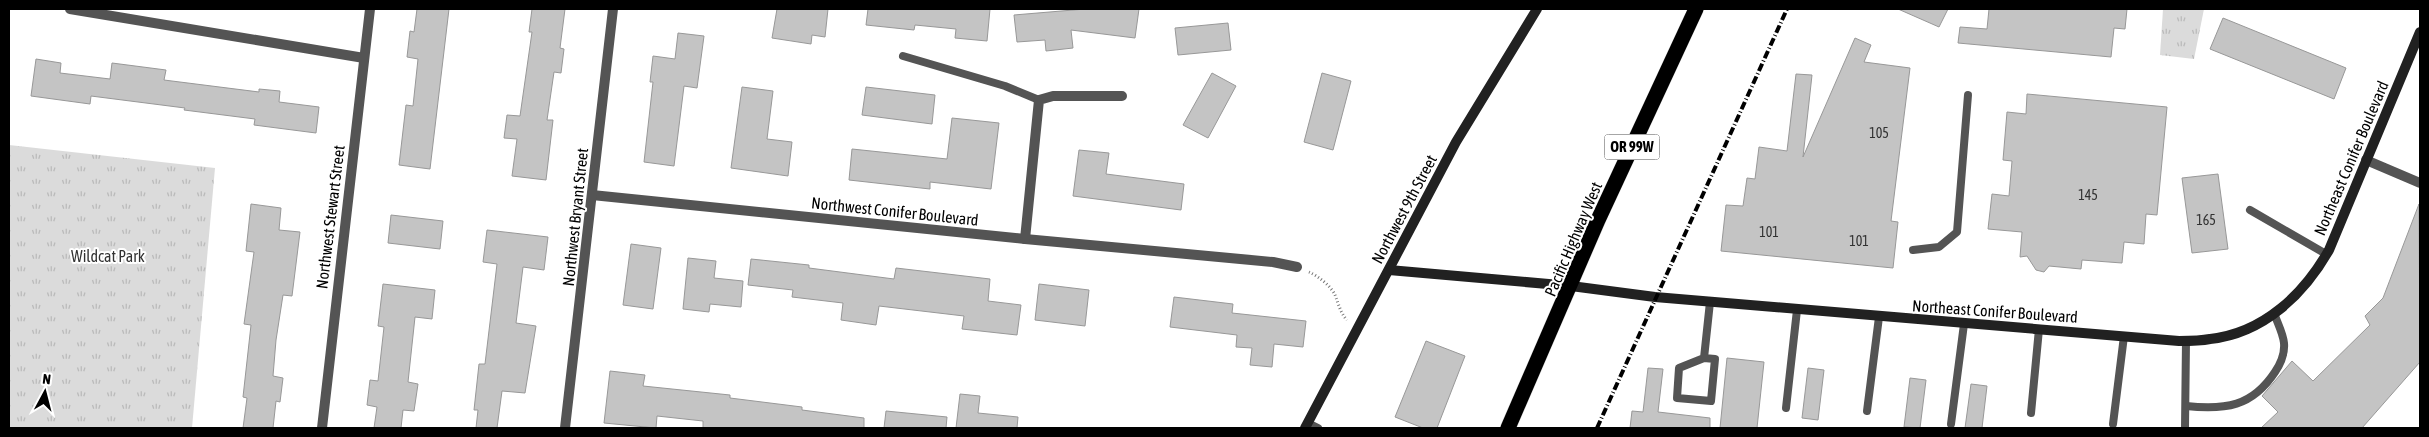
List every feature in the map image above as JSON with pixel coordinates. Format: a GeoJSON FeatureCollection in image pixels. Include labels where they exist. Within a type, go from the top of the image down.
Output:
{"type":"FeatureCollection","features":[{"type":"Feature","properties":{"kind":"highway","name":"Pacific Highway West"},"geometry":{"type":"LineString","coordinates":[[1508,428],[1572,286],[1598,220],[1696,9]]}},
{"type":"Feature","properties":{"kind":"street"},"geometry":{"type":"LineString","coordinates":[[70,9],[364,58]]}},
{"type":"Feature","properties":{"kind":"street","name":"Northwest Stewart Street"},"geometry":{"type":"LineString","coordinates":[[322,428],[340,250],[370,9]]}},
{"type":"Feature","properties":{"kind":"street","name":"Northwest Bryant Street"},"geometry":{"type":"LineString","coordinates":[[565,428],[613,9]]}},
{"type":"Feature","properties":{"kind":"street","name":"Northwest 9th Street"},"geometry":{"type":"LineString","coordinates":[[1306,426],[1358,331],[1456,142],[1537,9]]}},
{"type":"Feature","properties":{"kind":"street","name":"Northeast Conifer Boulevard"},"geometry":{"type":"LineString","coordinates":[[1389,270],[1572,286],[1710,302],[1879,317],[2186,341],[2211,339],[2232,334],[2259,323],[2301,291],[2314,274],[2326,254],[2420,32]]}},
{"type":"Feature","properties":{"kind":"street"},"geometry":{"type":"LineString","coordinates":[[1025,239],[1039,100],[1053,96],[1122,96]]}},
{"type":"Feature","properties":{"kind":"street"},"geometry":{"type":"LineString","coordinates":[[2366,160],[2420,183]]}},
{"type":"Feature","properties":{"kind":"street","name":"Northwest Conifer Boulevard"},"geometry":{"type":"LineString","coordinates":[[592,195],[1195,256],[1273,262],[1297,267]]}},
{"type":"Feature","properties":{"kind":"lane"},"geometry":{"type":"LineString","coordinates":[[902,56],[1005,86],[1039,100]]}},
{"type":"Feature","properties":{"kind":"lane"},"geometry":{"type":"LineString","coordinates":[[1913,250],[1940,247],[1957,232],[1968,95]]}},
{"type":"Feature","properties":{"kind":"lane"},"geometry":{"type":"LineString","coordinates":[[2250,210],[2326,254]]}},
{"type":"Feature","properties":{"kind":"lane"},"geometry":{"type":"LineString","coordinates":[[1704,358],[1710,302]]}},
{"type":"Feature","properties":{"kind":"lane"},"geometry":{"type":"LineString","coordinates":[[1786,408],[1797,310]]}},
{"type":"Feature","properties":{"kind":"lane"},"geometry":{"type":"LineString","coordinates":[[2186,406],[2214,409],[2251,399],[2270,380],[2283,359],[2284,342],[2274,313]]}},
{"type":"Feature","properties":{"kind":"lane"},"geometry":{"type":"LineString","coordinates":[[1867,411],[1879,317]]}},
{"type":"Feature","properties":{"kind":"lane"},"geometry":{"type":"LineString","coordinates":[[1951,424],[1964,324]]}},
{"type":"Feature","properties":{"kind":"lane"},"geometry":{"type":"LineString","coordinates":[[2031,413],[2040,329]]}},
{"type":"Feature","properties":{"kind":"lane"},"geometry":{"type":"LineString","coordinates":[[2113,424],[2124,336]]}},
{"type":"Feature","properties":{"kind":"lane"},"geometry":{"type":"LineString","coordinates":[[2185,428],[2186,341]]}},
{"type":"Feature","properties":{"kind":"lane"},"geometry":{"type":"LineString","coordinates":[[1704,358],[1715,359],[1711,401],[1677,398],[1679,368],[1704,358]]}},
{"type":"Feature","properties":{"kind":"lane"},"geometry":{"type":"LineString","coordinates":[[1306,426],[1318,428]]}},
{"type":"Feature","properties":{"kind":"path"},"geometry":{"type":"LineString","coordinates":[[1297,267],[1316,276],[1334,293],[1341,313],[1358,331]]}},
{"type":"Feature","properties":{"kind":"green space"},"geometry":{"type":"Polygon","coordinates":[[[2163,9],[2204,9],[2194,59],[2160,55],[2163,9]]]}},
{"type":"Feature","properties":{"kind":"green space","name":"Wildcat Park"},"geometry":{"type":"Polygon","coordinates":[[[9,145],[215,168],[192,428],[9,428],[9,145]]]}},
{"type":"Feature","properties":{"kind":"building"},"geometry":{"type":"Polygon","coordinates":[[[417,9],[449,9],[430,169],[399,165],[406,105],[413,106],[418,59],[407,57],[410,31],[414,32],[417,9]]]}},
{"type":"Feature","properties":{"kind":"building"},"geometry":{"type":"Polygon","coordinates":[[[532,9],[565,9],[560,48],[564,49],[561,73],[554,72],[547,120],[553,120],[546,180],[512,176],[517,139],[504,138],[507,115],[520,116],[532,32],[529,32],[532,9]]]}},
{"type":"Feature","properties":{"kind":"building"},"geometry":{"type":"Polygon","coordinates":[[[777,9],[828,9],[825,37],[812,35],[811,44],[772,38],[777,9]]]}},
{"type":"Feature","properties":{"kind":"building"},"geometry":{"type":"Polygon","coordinates":[[[868,9],[990,9],[987,41],[955,38],[956,29],[915,25],[914,30],[866,25],[868,9]]]}},
{"type":"Feature","properties":{"kind":"building"},"geometry":{"type":"Polygon","coordinates":[[[1085,9],[1139,9],[1135,38],[1071,30],[1073,48],[1046,51],[1045,40],[1017,42],[1014,15],[1085,9]]]}},
{"type":"Feature","properties":{"kind":"building"},"geometry":{"type":"Polygon","coordinates":[[[1898,9],[1948,9],[1939,27],[1898,9]]]}},
{"type":"Feature","properties":{"kind":"building"},"geometry":{"type":"Polygon","coordinates":[[[1989,9],[2127,9],[2125,29],[2114,28],[2111,57],[1958,43],[1960,27],[1987,29],[1989,9]]]}},
{"type":"Feature","properties":{"kind":"building"},"geometry":{"type":"Polygon","coordinates":[[[2223,18],[2346,68],[2334,99],[2210,49],[2223,18]]]}},
{"type":"Feature","properties":{"kind":"building"},"geometry":{"type":"Polygon","coordinates":[[[1228,23],[1231,50],[1178,55],[1175,28],[1228,23]]]}},
{"type":"Feature","properties":{"kind":"building"},"geometry":{"type":"Polygon","coordinates":[[[678,33],[704,36],[697,88],[684,86],[674,166],[644,162],[653,82],[650,82],[653,56],[675,59],[678,33]]]}},
{"type":"Feature","properties":{"kind":"building"},"geometry":{"type":"Polygon","coordinates":[[[1855,38],[1871,45],[1864,62],[1910,68],[1891,221],[1898,222],[1893,268],[1721,251],[1726,205],[1743,206],[1747,178],[1755,179],[1759,147],[1787,151],[1796,74],[1812,75],[1803,157],[1855,38]]]}},
{"type":"Feature","properties":{"kind":"building"},"geometry":{"type":"Polygon","coordinates":[[[36,59],[61,63],[60,73],[110,79],[112,63],[166,70],[164,80],[259,92],[259,89],[280,91],[279,102],[319,107],[316,133],[254,125],[255,119],[184,110],[185,108],[91,96],[90,104],[31,96],[36,59]]]}},
{"type":"Feature","properties":{"kind":"building"},"geometry":{"type":"Polygon","coordinates":[[[1212,73],[1236,86],[1208,138],[1183,125],[1212,73]]]}},
{"type":"Feature","properties":{"kind":"building"},"geometry":{"type":"Polygon","coordinates":[[[1322,73],[1351,81],[1333,150],[1304,142],[1322,73]]]}},
{"type":"Feature","properties":{"kind":"building"},"geometry":{"type":"Polygon","coordinates":[[[742,87],[773,91],[767,139],[792,142],[788,176],[731,168],[742,87]]]}},
{"type":"Feature","properties":{"kind":"building"},"geometry":{"type":"Polygon","coordinates":[[[866,87],[935,95],[932,124],[862,115],[866,87]]]}},
{"type":"Feature","properties":{"kind":"building"},"geometry":{"type":"Polygon","coordinates":[[[2027,94],[2167,107],[2157,215],[2146,214],[2144,244],[2124,242],[2122,263],[2082,260],[2081,269],[2049,266],[2044,272],[2036,270],[2027,256],[2020,257],[2022,232],[1988,229],[1992,194],[2009,196],[2012,161],[2003,160],[2007,112],[2026,114],[2027,94]]]}},
{"type":"Feature","properties":{"kind":"building"},"geometry":{"type":"Polygon","coordinates":[[[952,118],[999,123],[991,189],[930,182],[930,189],[849,180],[852,149],[947,159],[952,118]]]}},
{"type":"Feature","properties":{"kind":"building"},"geometry":{"type":"Polygon","coordinates":[[[1079,150],[1109,153],[1106,174],[1184,184],[1181,210],[1073,196],[1079,150]]]}},
{"type":"Feature","properties":{"kind":"building"},"geometry":{"type":"Polygon","coordinates":[[[2218,174],[2228,249],[2192,253],[2182,178],[2218,174]]]}},
{"type":"Feature","properties":{"kind":"building"},"geometry":{"type":"Polygon","coordinates":[[[251,204],[281,208],[279,230],[300,232],[292,296],[283,295],[276,340],[273,376],[283,378],[280,402],[276,401],[273,428],[243,428],[247,398],[243,397],[251,325],[244,324],[254,252],[246,251],[251,204]]]}},
{"type":"Feature","properties":{"kind":"building"},"geometry":{"type":"Polygon","coordinates":[[[2419,204],[2420,362],[2362,428],[2261,428],[2278,412],[2262,396],[2292,361],[2313,381],[2370,325],[2365,316],[2383,298],[2419,204]]]}},
{"type":"Feature","properties":{"kind":"building"},"geometry":{"type":"Polygon","coordinates":[[[391,215],[443,221],[440,249],[388,243],[391,215]]]}},
{"type":"Feature","properties":{"kind":"building"},"geometry":{"type":"Polygon","coordinates":[[[487,230],[548,237],[544,270],[523,267],[516,323],[536,326],[525,393],[502,391],[497,428],[476,428],[478,410],[474,410],[479,364],[485,364],[497,264],[483,262],[487,230]]]}},
{"type":"Feature","properties":{"kind":"building"},"geometry":{"type":"Polygon","coordinates":[[[631,244],[661,248],[653,309],[623,305],[631,244]]]}},
{"type":"Feature","properties":{"kind":"building"},"geometry":{"type":"Polygon","coordinates":[[[688,258],[716,261],[714,278],[743,281],[741,307],[710,304],[709,312],[683,309],[688,258]]]}},
{"type":"Feature","properties":{"kind":"building"},"geometry":{"type":"Polygon","coordinates":[[[751,259],[809,265],[809,268],[894,279],[896,268],[990,279],[988,301],[1021,305],[1017,335],[962,329],[964,316],[879,306],[876,325],[841,320],[843,303],[792,297],[793,290],[748,285],[751,259]]]}},
{"type":"Feature","properties":{"kind":"building"},"geometry":{"type":"Polygon","coordinates":[[[383,284],[435,290],[432,319],[415,317],[408,382],[418,384],[414,411],[403,410],[401,428],[374,428],[377,407],[367,405],[370,380],[378,381],[384,327],[378,326],[383,284]]]}},
{"type":"Feature","properties":{"kind":"building"},"geometry":{"type":"Polygon","coordinates":[[[1039,284],[1089,290],[1085,326],[1035,320],[1039,284]]]}},
{"type":"Feature","properties":{"kind":"building"},"geometry":{"type":"Polygon","coordinates":[[[1174,297],[1233,304],[1232,313],[1306,321],[1303,347],[1274,344],[1272,367],[1250,365],[1252,348],[1236,347],[1237,335],[1170,327],[1174,297]]]}},
{"type":"Feature","properties":{"kind":"building"},"geometry":{"type":"Polygon","coordinates":[[[1426,341],[1465,356],[1437,428],[1423,428],[1395,417],[1426,341]]]}},
{"type":"Feature","properties":{"kind":"building"},"geometry":{"type":"Polygon","coordinates":[[[1727,358],[1764,362],[1757,428],[1720,428],[1727,358]]]}},
{"type":"Feature","properties":{"kind":"building"},"geometry":{"type":"Polygon","coordinates":[[[1648,368],[1663,369],[1658,412],[1710,418],[1710,428],[1630,428],[1632,411],[1643,412],[1648,368]]]}},
{"type":"Feature","properties":{"kind":"building"},"geometry":{"type":"Polygon","coordinates":[[[1808,368],[1824,370],[1818,420],[1802,418],[1808,368]]]}},
{"type":"Feature","properties":{"kind":"building"},"geometry":{"type":"Polygon","coordinates":[[[610,371],[645,375],[643,386],[730,395],[730,398],[802,407],[802,410],[864,418],[864,428],[703,428],[703,421],[657,416],[656,428],[604,423],[610,371]]]}},
{"type":"Feature","properties":{"kind":"building"},"geometry":{"type":"Polygon","coordinates":[[[1910,378],[1926,380],[1920,428],[1904,427],[1910,378]]]}},
{"type":"Feature","properties":{"kind":"building"},"geometry":{"type":"Polygon","coordinates":[[[1971,384],[1987,386],[1982,428],[1965,428],[1971,384]]]}},
{"type":"Feature","properties":{"kind":"building"},"geometry":{"type":"Polygon","coordinates":[[[960,394],[980,396],[978,413],[1018,417],[1017,428],[956,428],[960,394]]]}},
{"type":"Feature","properties":{"kind":"building"},"geometry":{"type":"Polygon","coordinates":[[[886,411],[947,417],[946,428],[884,428],[886,411]]]}},
{"type":"Feature","properties":{"kind":"railway"},"geometry":{"type":"LineString","coordinates":[[1597,428],[1787,9]]}}]}
